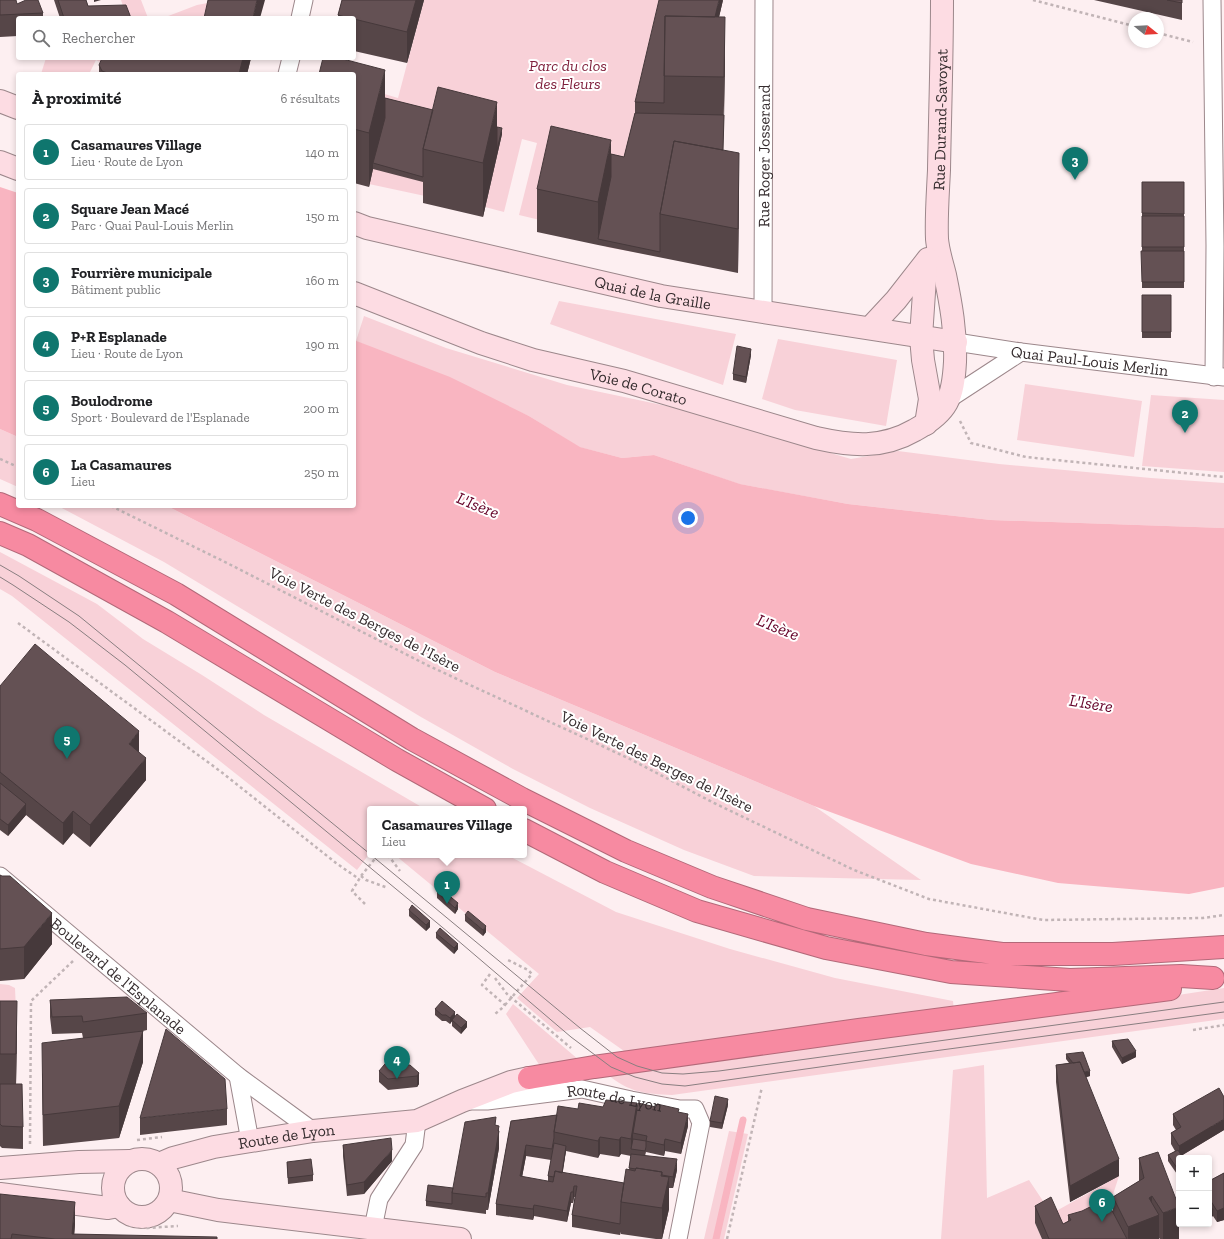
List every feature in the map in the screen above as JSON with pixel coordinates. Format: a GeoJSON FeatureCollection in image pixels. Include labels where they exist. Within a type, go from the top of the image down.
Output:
{"type":"FeatureCollection","features":[{"type":"Feature","properties":{"kind":"highway"},"geometry":{"type":"LineString","coordinates":[[0,504],[37,520],[176,594],[412,739],[515,795],[626,851],[712,887],[807,919],[926,944],[1002,954],[1113,954],[1224,947]]}},
{"type":"Feature","properties":{"kind":"highway"},"geometry":{"type":"LineString","coordinates":[[0,533],[28,545],[166,622],[397,760],[480,806]]}},
{"type":"Feature","properties":{"kind":"highway"},"geometry":{"type":"LineString","coordinates":[[527,832],[605,872],[697,911],[826,948],[951,972],[1070,980],[1181,976],[1219,977]]}},
{"type":"Feature","properties":{"kind":"highway"},"geometry":{"type":"LineString","coordinates":[[529,1078],[594,1067],[859,1030],[1182,987],[1219,977]]}},
{"type":"Feature","properties":{"kind":"street"},"geometry":{"type":"LineString","coordinates":[[300,16],[304,0]]}},
{"type":"Feature","properties":{"kind":"street","name":"Rue Roger Josserand"},"geometry":{"type":"LineString","coordinates":[[763,312],[764,0]]}},
{"type":"Feature","properties":{"kind":"street","name":"Rue Durand-Savoyat"},"geometry":{"type":"LineString","coordinates":[[942,0],[937,240],[953,317],[956,342]]}},
{"type":"Feature","properties":{"kind":"street"},"geometry":{"type":"LineString","coordinates":[[1212,0],[1219,246],[1219,377]]}},
{"type":"Feature","properties":{"kind":"street"},"geometry":{"type":"LineString","coordinates":[[288,72],[290,60]]}},
{"type":"Feature","properties":{"kind":"street"},"geometry":{"type":"LineString","coordinates":[[0,101],[16,107]]}},
{"type":"Feature","properties":{"kind":"street"},"geometry":{"type":"LineString","coordinates":[[0,162],[16,168]]}},
{"type":"Feature","properties":{"kind":"street","name":"Quai de la Graille"},"geometry":{"type":"LineString","coordinates":[[356,224],[368,228],[661,296],[956,342]]}},
{"type":"Feature","properties":{"kind":"street","name":"Rue Durand-Savoyat"},"geometry":{"type":"LineString","coordinates":[[870,328],[896,300],[926,263],[937,240]]}},
{"type":"Feature","properties":{"kind":"street"},"geometry":{"type":"LineString","coordinates":[[926,263],[921,337],[923,360],[930,398],[926,424]]}},
{"type":"Feature","properties":{"kind":"street","name":"Voie de Corato"},"geometry":{"type":"LineString","coordinates":[[356,294],[481,343],[533,360],[624,381],[835,443],[866,445],[883,444],[912,432],[938,415],[949,399],[952,388],[956,342]]}},
{"type":"Feature","properties":{"kind":"street","name":"Quai Paul-Louis Merlin"},"geometry":{"type":"LineString","coordinates":[[956,342],[1021,352],[1219,377]]}},
{"type":"Feature","properties":{"kind":"street","name":"Voie de Corato"},"geometry":{"type":"LineString","coordinates":[[949,399],[1021,352]]}},
{"type":"Feature","properties":{"kind":"street","name":"Boulevard de l'Esplanade"},"geometry":{"type":"LineString","coordinates":[[0,876],[86,950],[238,1076],[313,1131]]}},
{"type":"Feature","properties":{"kind":"street"},"geometry":{"type":"LineString","coordinates":[[238,1076],[250,1141]]}},
{"type":"Feature","properties":{"kind":"street","name":"Route de Lyon"},"geometry":{"type":"LineString","coordinates":[[159,1164],[172,1158],[195,1151],[250,1141],[313,1131],[417,1121],[462,1101],[511,1082],[529,1078]]}},
{"type":"Feature","properties":{"kind":"street","name":"Route de Lyon"},"geometry":{"type":"LineString","coordinates":[[462,1101],[487,1101],[582,1089],[680,1109],[695,1109],[701,1123],[678,1239]]}},
{"type":"Feature","properties":{"kind":"street"},"geometry":{"type":"LineString","coordinates":[[373,1228],[379,1199],[414,1145],[417,1121]]}},
{"type":"Feature","properties":{"kind":"street"},"geometry":{"type":"LineString","coordinates":[[0,1168],[30,1167],[79,1162],[130,1161],[140,1158],[150,1159],[159,1164],[166,1171],[170,1180],[171,1190],[169,1200],[164,1208],[156,1214],[146,1217],[127,1213],[119,1206],[115,1198],[113,1190],[117,1173],[130,1161]]}},
{"type":"Feature","properties":{"kind":"street"},"geometry":{"type":"LineString","coordinates":[[0,1194],[108,1208],[119,1206]]}},
{"type":"Feature","properties":{"kind":"street"},"geometry":{"type":"LineString","coordinates":[[169,1200],[218,1210],[460,1239]]}},
{"type":"Feature","properties":{"kind":"path"},"geometry":{"type":"LineString","coordinates":[[1033,0],[1128,24]]}},
{"type":"Feature","properties":{"kind":"path"},"geometry":{"type":"LineString","coordinates":[[1164,34],[1195,42]]}},
{"type":"Feature","properties":{"kind":"path"},"geometry":{"type":"LineString","coordinates":[[949,399],[971,443],[1026,457],[1224,477]]}},
{"type":"Feature","properties":{"kind":"path"},"geometry":{"type":"LineString","coordinates":[[0,459],[16,466]]}},
{"type":"Feature","properties":{"kind":"path","name":"Voie Verte des Berges de l'Isère"},"geometry":{"type":"LineString","coordinates":[[115,508],[429,666],[628,758],[714,803],[854,870],[929,899],[1043,920],[1203,918],[1224,914]]}},
{"type":"Feature","properties":{"kind":"path"},"geometry":{"type":"LineString","coordinates":[[18,623],[220,771],[336,863],[359,879]]}},
{"type":"Feature","properties":{"kind":"path"},"geometry":{"type":"LineString","coordinates":[[365,904],[352,891],[359,879],[376,858]]}},
{"type":"Feature","properties":{"kind":"path"},"geometry":{"type":"LineString","coordinates":[[390,858],[400,871]]}},
{"type":"Feature","properties":{"kind":"path"},"geometry":{"type":"LineString","coordinates":[[362,876],[366,880],[388,888]]}},
{"type":"Feature","properties":{"kind":"path"},"geometry":{"type":"LineString","coordinates":[[30,1167],[32,1001],[86,950]]}},
{"type":"Feature","properties":{"kind":"path"},"geometry":{"type":"LineString","coordinates":[[495,1014],[505,1005],[532,974],[528,970],[506,959]]}},
{"type":"Feature","properties":{"kind":"path"},"geometry":{"type":"LineString","coordinates":[[490,974],[482,985],[505,1005]]}},
{"type":"Feature","properties":{"kind":"path"},"geometry":{"type":"LineString","coordinates":[[495,978],[511,998],[594,1067]]}},
{"type":"Feature","properties":{"kind":"path"},"geometry":{"type":"LineString","coordinates":[[1193,1030],[1224,1025]]}},
{"type":"Feature","properties":{"kind":"path"},"geometry":{"type":"LineString","coordinates":[[727,1239],[736,1191],[762,1087]]}},
{"type":"Feature","properties":{"kind":"green space"},"geometry":{"type":"Polygon","coordinates":[[[121,0],[141,0],[147,16],[126,16],[121,0]]]}},
{"type":"Feature","properties":{"kind":"green space","name":"Parc du clos des Fleurs"},"geometry":{"type":"Polygon","coordinates":[[[424,0],[663,0],[651,255],[606,247],[623,177],[540,220],[519,215],[537,143],[522,139],[504,212],[485,207],[497,155],[425,196],[369,184],[356,98],[356,86],[398,98],[424,0]]]}},
{"type":"Feature","properties":{"kind":"green space"},"geometry":{"type":"Polygon","coordinates":[[[213,2],[210,16],[168,16],[197,5],[213,2]]]}},
{"type":"Feature","properties":{"kind":"green space"},"geometry":{"type":"Polygon","coordinates":[[[45,60],[96,60],[90,72],[42,72],[45,60]]]}},
{"type":"Feature","properties":{"kind":"green space"},"geometry":{"type":"Polygon","coordinates":[[[96,60],[104,60],[102,63],[96,60]]]}},
{"type":"Feature","properties":{"kind":"green space"},"geometry":{"type":"Polygon","coordinates":[[[559,301],[736,334],[723,385],[550,324],[559,301]]]}},
{"type":"Feature","properties":{"kind":"green space"},"geometry":{"type":"Polygon","coordinates":[[[364,316],[446,348],[567,385],[681,409],[851,459],[898,451],[999,464],[1224,483],[1224,528],[991,520],[848,504],[739,484],[654,455],[622,458],[579,447],[529,416],[356,341],[364,316]]]}},
{"type":"Feature","properties":{"kind":"green space"},"geometry":{"type":"Polygon","coordinates":[[[778,339],[897,360],[886,426],[795,410],[762,399],[778,339]]]}},
{"type":"Feature","properties":{"kind":"green space"},"geometry":{"type":"Polygon","coordinates":[[[1025,384],[1142,401],[1134,457],[1017,440],[1025,384]]]}},
{"type":"Feature","properties":{"kind":"green space"},"geometry":{"type":"Polygon","coordinates":[[[1151,395],[1224,400],[1224,472],[1142,466],[1151,395]]]}},
{"type":"Feature","properties":{"kind":"green space"},"geometry":{"type":"Polygon","coordinates":[[[0,429],[16,436],[16,486],[0,479],[0,429]]]}},
{"type":"Feature","properties":{"kind":"green space"},"geometry":{"type":"Polygon","coordinates":[[[62,508],[171,508],[495,672],[814,806],[921,880],[754,876],[684,850],[590,808],[513,769],[421,717],[164,562],[62,508]]]}},
{"type":"Feature","properties":{"kind":"green space"},"geometry":{"type":"Polygon","coordinates":[[[0,552],[97,604],[143,639],[264,715],[420,806],[367,806],[367,857],[357,870],[12,596],[0,589],[0,552]]]}},
{"type":"Feature","properties":{"kind":"green space"},"geometry":{"type":"Polygon","coordinates":[[[399,858],[513,858],[616,912],[730,949],[835,978],[953,1001],[954,1011],[635,1056],[624,1051],[590,1027],[557,1032],[517,998],[539,974],[399,858]]]}},
{"type":"Feature","properties":{"kind":"green space"},"geometry":{"type":"Polygon","coordinates":[[[0,984],[9,985],[15,988],[17,1032],[0,1032],[0,984]]]}},
{"type":"Feature","properties":{"kind":"green space"},"geometry":{"type":"Polygon","coordinates":[[[1224,988],[1224,1019],[672,1095],[637,1091],[622,1085],[607,1074],[1106,1006],[1224,988]]]}},
{"type":"Feature","properties":{"kind":"green space"},"geometry":{"type":"Polygon","coordinates":[[[513,1004],[579,1060],[540,1066],[506,1014],[513,1004]]]}},
{"type":"Feature","properties":{"kind":"green space"},"geometry":{"type":"Polygon","coordinates":[[[984,1065],[987,1198],[1029,1180],[1043,1201],[1058,1210],[1119,1176],[1106,1216],[1082,1227],[1035,1223],[1042,1239],[941,1239],[953,1070],[984,1065]]]}},
{"type":"Feature","properties":{"kind":"green space"},"geometry":{"type":"Polygon","coordinates":[[[729,1131],[748,1134],[724,1239],[704,1239],[729,1131]]]}},
{"type":"Feature","properties":{"kind":"water"},"geometry":{"type":"Polygon","coordinates":[[[0,187],[16,192],[16,436],[0,429],[0,187]]]}},
{"type":"Feature","properties":{"kind":"water","name":"L'Isère"},"geometry":{"type":"Polygon","coordinates":[[[356,341],[450,377],[529,416],[580,447],[622,458],[654,455],[740,484],[848,504],[991,520],[1224,528],[1224,887],[1189,894],[1058,883],[971,864],[814,806],[495,672],[171,508],[356,508],[356,341]]]}},
{"type":"Feature","properties":{"kind":"building"},"geometry":{"type":"Polygon","coordinates":[[[0,0],[16,0],[17,4],[26,0],[38,0],[43,13],[0,15],[0,0]]]}},
{"type":"Feature","properties":{"kind":"building"},"geometry":{"type":"Polygon","coordinates":[[[58,0],[86,0],[88,6],[126,5],[130,16],[63,16],[58,0]]]}},
{"type":"Feature","properties":{"kind":"building"},"geometry":{"type":"Polygon","coordinates":[[[208,0],[257,0],[253,16],[204,16],[208,0]]]}},
{"type":"Feature","properties":{"kind":"building"},"geometry":{"type":"Polygon","coordinates":[[[342,0],[416,0],[407,32],[356,19],[356,16],[338,15],[342,0]]]}},
{"type":"Feature","properties":{"kind":"building"},"geometry":{"type":"Polygon","coordinates":[[[659,0],[719,0],[715,17],[665,16],[664,103],[635,102],[659,0]]]}},
{"type":"Feature","properties":{"kind":"building"},"geometry":{"type":"Polygon","coordinates":[[[1167,0],[1182,0],[1182,3],[1167,0]]]}},
{"type":"Feature","properties":{"kind":"building"},"geometry":{"type":"Polygon","coordinates":[[[665,16],[725,17],[724,77],[664,76],[665,16]]]}},
{"type":"Feature","properties":{"kind":"building"},"geometry":{"type":"Polygon","coordinates":[[[101,60],[242,60],[240,72],[105,72],[102,71],[99,65],[101,60]]]}},
{"type":"Feature","properties":{"kind":"building"},"geometry":{"type":"Polygon","coordinates":[[[322,60],[347,60],[385,70],[369,133],[356,130],[356,72],[320,72],[322,60]]]}},
{"type":"Feature","properties":{"kind":"building"},"geometry":{"type":"Polygon","coordinates":[[[438,87],[497,102],[483,163],[423,149],[438,87]]]}},
{"type":"Feature","properties":{"kind":"building"},"geometry":{"type":"Polygon","coordinates":[[[385,98],[433,110],[423,149],[423,177],[373,163],[385,118],[385,98]]]}},
{"type":"Feature","properties":{"kind":"building"},"geometry":{"type":"Polygon","coordinates":[[[635,113],[724,115],[723,150],[674,141],[660,214],[660,252],[598,239],[611,177],[611,154],[624,157],[635,113]]]}},
{"type":"Feature","properties":{"kind":"building"},"geometry":{"type":"Polygon","coordinates":[[[551,126],[611,140],[598,202],[537,189],[551,126]]]}},
{"type":"Feature","properties":{"kind":"building"},"geometry":{"type":"Polygon","coordinates":[[[497,127],[502,128],[497,150],[497,127]]]}},
{"type":"Feature","properties":{"kind":"building"},"geometry":{"type":"Polygon","coordinates":[[[674,141],[739,153],[738,229],[660,214],[674,141]]]}},
{"type":"Feature","properties":{"kind":"building"},"geometry":{"type":"Polygon","coordinates":[[[1142,182],[1184,182],[1184,214],[1142,213],[1142,182]]]}},
{"type":"Feature","properties":{"kind":"building"},"geometry":{"type":"Polygon","coordinates":[[[1142,216],[1184,216],[1184,247],[1142,247],[1142,216]]]}},
{"type":"Feature","properties":{"kind":"building"},"geometry":{"type":"Polygon","coordinates":[[[1141,251],[1184,251],[1184,282],[1142,282],[1141,251]]]}},
{"type":"Feature","properties":{"kind":"building"},"geometry":{"type":"Polygon","coordinates":[[[1142,295],[1171,295],[1171,332],[1142,332],[1142,295]]]}},
{"type":"Feature","properties":{"kind":"building"},"geometry":{"type":"Polygon","coordinates":[[[737,346],[751,349],[746,377],[733,374],[737,346]]]}},
{"type":"Feature","properties":{"kind":"building"},"geometry":{"type":"Polygon","coordinates":[[[35,644],[139,731],[129,744],[146,758],[90,825],[73,811],[63,823],[0,772],[0,686],[35,644]]]}},
{"type":"Feature","properties":{"kind":"building"},"geometry":{"type":"Polygon","coordinates":[[[0,783],[26,804],[8,825],[0,819],[0,783]]]}},
{"type":"Feature","properties":{"kind":"building"},"geometry":{"type":"Polygon","coordinates":[[[0,875],[10,876],[52,913],[24,947],[0,949],[0,875]]]}},
{"type":"Feature","properties":{"kind":"building"},"geometry":{"type":"Polygon","coordinates":[[[440,888],[458,903],[455,908],[437,892],[440,888]]]}},
{"type":"Feature","properties":{"kind":"building"},"geometry":{"type":"Polygon","coordinates":[[[412,905],[430,921],[426,925],[409,910],[412,905]]]}},
{"type":"Feature","properties":{"kind":"building"},"geometry":{"type":"Polygon","coordinates":[[[468,911],[486,926],[483,930],[465,915],[468,911]]]}},
{"type":"Feature","properties":{"kind":"building"},"geometry":{"type":"Polygon","coordinates":[[[440,928],[458,944],[454,948],[436,933],[440,928]]]}},
{"type":"Feature","properties":{"kind":"building"},"geometry":{"type":"Polygon","coordinates":[[[127,997],[147,1013],[83,1022],[82,1016],[52,1017],[50,1000],[127,997]]]}},
{"type":"Feature","properties":{"kind":"building"},"geometry":{"type":"Polygon","coordinates":[[[0,1001],[17,1001],[16,1054],[0,1054],[0,1001]]]}},
{"type":"Feature","properties":{"kind":"building"},"geometry":{"type":"Polygon","coordinates":[[[442,1001],[455,1012],[450,1018],[446,1015],[442,1015],[435,1009],[442,1001]]]}},
{"type":"Feature","properties":{"kind":"building"},"geometry":{"type":"Polygon","coordinates":[[[457,1014],[467,1022],[461,1028],[452,1020],[457,1014]]]}},
{"type":"Feature","properties":{"kind":"building"},"geometry":{"type":"Polygon","coordinates":[[[166,1029],[225,1079],[227,1109],[140,1118],[166,1029]]]}},
{"type":"Feature","properties":{"kind":"building"},"geometry":{"type":"Polygon","coordinates":[[[143,1031],[119,1106],[43,1115],[42,1043],[143,1031]]]}},
{"type":"Feature","properties":{"kind":"building"},"geometry":{"type":"Polygon","coordinates":[[[1128,1039],[1136,1051],[1122,1058],[1112,1041],[1128,1039]]]}},
{"type":"Feature","properties":{"kind":"building"},"geometry":{"type":"Polygon","coordinates":[[[395,1052],[404,1060],[405,1065],[410,1065],[419,1073],[417,1076],[388,1079],[379,1071],[395,1052]]]}},
{"type":"Feature","properties":{"kind":"building"},"geometry":{"type":"Polygon","coordinates":[[[1083,1052],[1090,1071],[1084,1072],[1080,1062],[1073,1063],[1066,1054],[1083,1052]]]}},
{"type":"Feature","properties":{"kind":"building"},"geometry":{"type":"Polygon","coordinates":[[[1080,1062],[1119,1159],[1070,1186],[1056,1065],[1080,1062]]]}},
{"type":"Feature","properties":{"kind":"building"},"geometry":{"type":"Polygon","coordinates":[[[0,1084],[22,1084],[23,1127],[2,1126],[0,1124],[0,1084]]]}},
{"type":"Feature","properties":{"kind":"building"},"geometry":{"type":"Polygon","coordinates":[[[1219,1088],[1224,1097],[1224,1119],[1179,1146],[1171,1133],[1181,1127],[1173,1114],[1219,1088]]]}},
{"type":"Feature","properties":{"kind":"building"},"geometry":{"type":"Polygon","coordinates":[[[715,1096],[728,1099],[722,1123],[710,1121],[715,1096]]]}},
{"type":"Feature","properties":{"kind":"building"},"geometry":{"type":"Polygon","coordinates":[[[606,1100],[637,1103],[631,1139],[621,1137],[619,1140],[600,1137],[598,1141],[554,1132],[558,1106],[578,1109],[579,1103],[603,1107],[606,1100]]]}},
{"type":"Feature","properties":{"kind":"building"},"geometry":{"type":"Polygon","coordinates":[[[638,1103],[656,1107],[657,1104],[679,1109],[678,1112],[688,1114],[681,1143],[665,1139],[664,1145],[646,1141],[647,1136],[633,1133],[638,1103]]]}},
{"type":"Feature","properties":{"kind":"building"},"geometry":{"type":"Polygon","coordinates":[[[557,1115],[552,1149],[526,1145],[520,1176],[553,1182],[555,1171],[624,1183],[620,1224],[572,1215],[577,1186],[574,1186],[573,1192],[571,1192],[567,1211],[534,1205],[533,1209],[496,1204],[511,1121],[557,1115]]]}},
{"type":"Feature","properties":{"kind":"building"},"geometry":{"type":"Polygon","coordinates":[[[496,1117],[495,1125],[499,1126],[499,1131],[486,1197],[452,1193],[465,1122],[496,1117]]]}},
{"type":"Feature","properties":{"kind":"building"},"geometry":{"type":"Polygon","coordinates":[[[391,1138],[392,1150],[364,1182],[347,1185],[343,1145],[391,1138]]]}},
{"type":"Feature","properties":{"kind":"building"},"geometry":{"type":"Polygon","coordinates":[[[633,1139],[646,1141],[645,1151],[631,1149],[633,1139]]]}},
{"type":"Feature","properties":{"kind":"building"},"geometry":{"type":"Polygon","coordinates":[[[554,1143],[566,1146],[562,1173],[555,1171],[554,1177],[548,1176],[554,1143]]]}},
{"type":"Feature","properties":{"kind":"building"},"geometry":{"type":"Polygon","coordinates":[[[1178,1150],[1181,1155],[1176,1155],[1176,1167],[1168,1155],[1178,1150]]]}},
{"type":"Feature","properties":{"kind":"building"},"geometry":{"type":"Polygon","coordinates":[[[1158,1152],[1176,1199],[1176,1208],[1163,1213],[1152,1196],[1149,1198],[1159,1215],[1128,1227],[1113,1197],[1144,1178],[1139,1158],[1158,1152]]]}},
{"type":"Feature","properties":{"kind":"building"},"geometry":{"type":"Polygon","coordinates":[[[631,1154],[677,1159],[673,1177],[662,1175],[662,1172],[629,1168],[631,1154]]]}},
{"type":"Feature","properties":{"kind":"building"},"geometry":{"type":"Polygon","coordinates":[[[311,1159],[313,1175],[288,1178],[287,1162],[311,1159]]]}},
{"type":"Feature","properties":{"kind":"building"},"geometry":{"type":"Polygon","coordinates":[[[636,1168],[662,1172],[661,1176],[669,1177],[662,1208],[621,1202],[626,1169],[635,1171],[636,1168]]]}},
{"type":"Feature","properties":{"kind":"building"},"geometry":{"type":"Polygon","coordinates":[[[1224,1173],[1224,1208],[1217,1211],[1212,1203],[1212,1179],[1224,1173]]]}},
{"type":"Feature","properties":{"kind":"building"},"geometry":{"type":"Polygon","coordinates":[[[428,1185],[453,1188],[452,1204],[426,1201],[428,1185]]]}},
{"type":"Feature","properties":{"kind":"building"},"geometry":{"type":"Polygon","coordinates":[[[0,1194],[75,1202],[72,1234],[217,1237],[217,1239],[55,1239],[12,1234],[11,1239],[0,1239],[0,1194]]]}},
{"type":"Feature","properties":{"kind":"building"},"geometry":{"type":"Polygon","coordinates":[[[1051,1197],[1063,1224],[1071,1220],[1068,1215],[1082,1211],[1106,1199],[1127,1239],[1049,1239],[1035,1206],[1051,1197]]]}},
{"type":"Feature","properties":{"kind":"waterway"},"geometry":{"type":"LineString","coordinates":[[716,1239],[743,1120]]}},
{"type":"Feature","properties":{"kind":"tram line"},"geometry":{"type":"LineString","coordinates":[[0,565],[79,616],[367,852]]}},
{"type":"Feature","properties":{"kind":"tram line"},"geometry":{"type":"LineString","coordinates":[[0,577],[69,622],[125,665],[442,927],[571,1037],[611,1067],[635,1077],[662,1084],[685,1086],[1224,1012]]}},
{"type":"Feature","properties":{"kind":"tram line"},"geometry":{"type":"LineString","coordinates":[[375,858],[617,1057],[637,1066],[662,1073],[683,1074],[719,1071],[1224,1002]]}},
{"type":"Feature","properties":{"kind":"place","name":"Fourrière municipale"},"geometry":{"type":"Point","coordinates":[1075,180]}},
{"type":"Feature","properties":{"kind":"place","name":"Square Jean Macé"},"geometry":{"type":"Point","coordinates":[1185,433]}},
{"type":"Feature","properties":{"kind":"place","name":"Boulodrome"},"geometry":{"type":"Point","coordinates":[67,759]}},
{"type":"Feature","properties":{"kind":"place","name":"Casamaures Village"},"geometry":{"type":"Point","coordinates":[447,904]}},
{"type":"Feature","properties":{"kind":"place","name":"P+R Esplanade"},"geometry":{"type":"Point","coordinates":[397,1079]}},
{"type":"Feature","properties":{"kind":"place","name":"La Casamaures"},"geometry":{"type":"Point","coordinates":[1102,1222]}}]}
